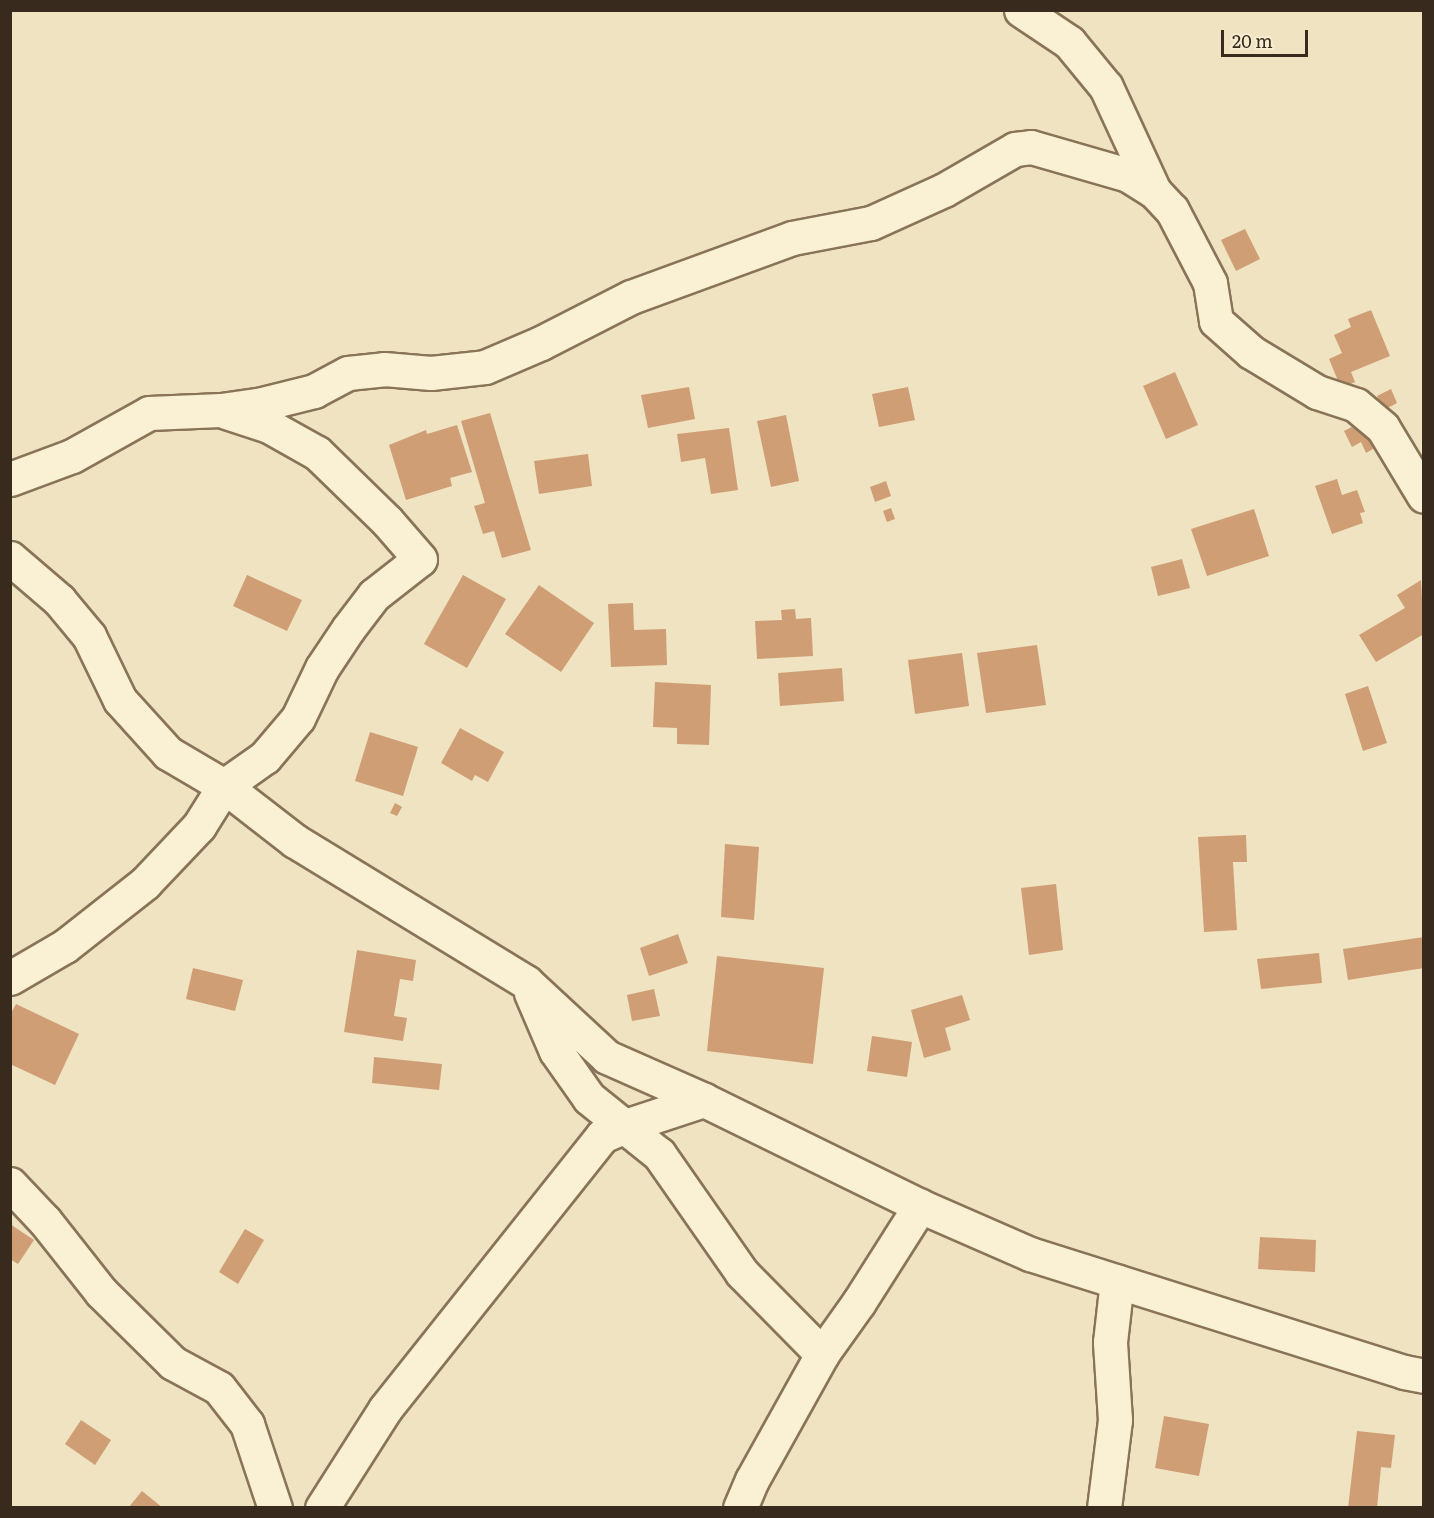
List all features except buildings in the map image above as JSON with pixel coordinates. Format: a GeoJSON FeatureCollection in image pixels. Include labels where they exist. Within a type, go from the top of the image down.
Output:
{"type":"FeatureCollection","features":[{"type":"Feature","properties":{"kind":"street"},"geometry":{"type":"LineString","coordinates":[[1021,10],[1069,42],[1106,87],[1154,191]]}},
{"type":"Feature","properties":{"kind":"street"},"geometry":{"type":"LineString","coordinates":[[10,479],[72,456],[149,413],[221,410],[258,405],[314,390],[348,373],[384,369],[431,373],[485,367],[540,343],[631,297],[792,238],[871,223],[944,190],[1015,148],[1031,147],[1128,175],[1154,191],[1172,210],[1210,284],[1216,321],[1251,352],[1307,387],[1356,405],[1383,428],[1424,496]]}},
{"type":"Feature","properties":{"kind":"street"},"geometry":{"type":"LineString","coordinates":[[10,978],[65,946],[145,883],[199,826],[224,786],[265,757],[298,718],[322,668],[374,595],[420,560],[387,521],[317,453],[269,426],[221,410]]}},
{"type":"Feature","properties":{"kind":"street"},"geometry":{"type":"LineString","coordinates":[[10,558],[59,600],[82,627],[89,636],[120,699],[168,753],[224,786],[295,841],[526,982],[607,1057],[704,1100],[920,1206],[1029,1254],[1404,1372],[1424,1376]]}},
{"type":"Feature","properties":{"kind":"street"},"geometry":{"type":"LineString","coordinates":[[526,982],[556,1051],[589,1098],[659,1154],[742,1273],[822,1354]]}},
{"type":"Feature","properties":{"kind":"street"},"geometry":{"type":"LineString","coordinates":[[322,1508],[385,1409],[602,1136],[624,1126],[704,1100]]}},
{"type":"Feature","properties":{"kind":"street"},"geometry":{"type":"LineString","coordinates":[[10,1184],[109,1300],[173,1363],[219,1388],[247,1424],[275,1508]]}},
{"type":"Feature","properties":{"kind":"street"},"geometry":{"type":"LineString","coordinates":[[740,1508],[752,1480],[822,1354],[859,1302],[920,1206]]}},
{"type":"Feature","properties":{"kind":"street"},"geometry":{"type":"LineString","coordinates":[[1104,1508],[1115,1420],[1110,1342],[1117,1281]]}}]}
